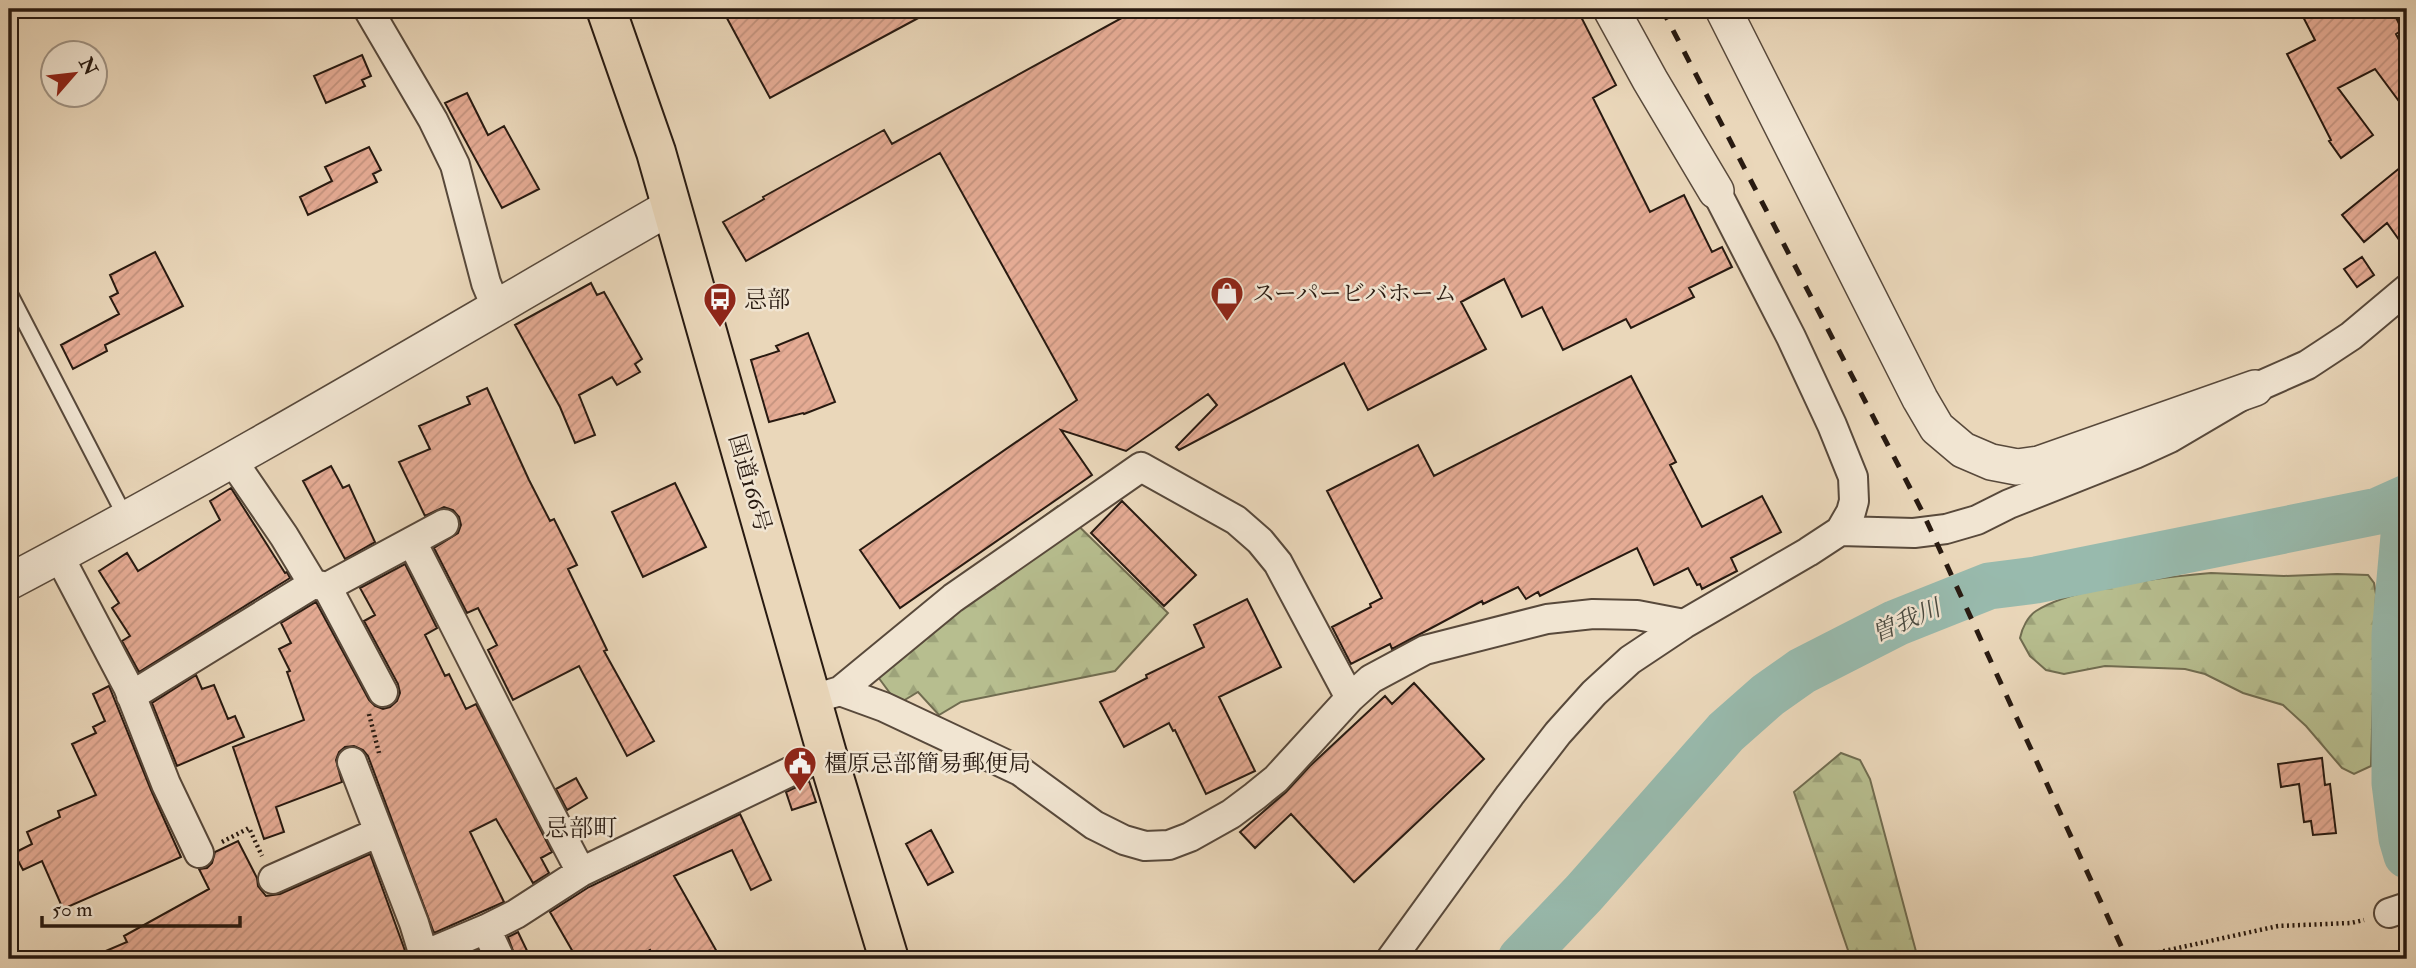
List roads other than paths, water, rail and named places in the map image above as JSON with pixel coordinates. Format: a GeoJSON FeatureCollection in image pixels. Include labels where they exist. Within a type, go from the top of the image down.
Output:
{"type":"FeatureCollection","features":[{"type":"Feature","properties":{"kind":"highway","name":"国道166号"},"geometry":{"type":"LineString","coordinates":[[606,9],[656,152],[670,206],[827,695],[827,754],[889,959]]}},
{"type":"Feature","properties":{"kind":"street"},"geometry":{"type":"LineString","coordinates":[[368,9],[433,120],[455,165],[486,283],[496,307]]}},
{"type":"Feature","properties":{"kind":"street"},"geometry":{"type":"LineString","coordinates":[[1391,959],[1510,795],[1558,733],[1594,693],[1630,660],[1684,624],[1840,531],[1847,522],[1854,501],[1853,477],[1802,361],[1716,191],[1611,9]]}},
{"type":"Feature","properties":{"kind":"street"},"geometry":{"type":"LineString","coordinates":[[1723,9],[1920,399],[1937,428],[1963,450],[1991,462],[2017,467],[2039,464],[2255,388]]}},
{"type":"Feature","properties":{"kind":"street"},"geometry":{"type":"LineString","coordinates":[[9,582],[127,520],[670,206]]}},
{"type":"Feature","properties":{"kind":"street"},"geometry":{"type":"LineString","coordinates":[[1840,531],[1914,533],[1946,529],[1977,520],[2009,504],[2096,471],[2170,438],[2255,388],[2318,357],[2351,336],[2407,289]]}},
{"type":"Feature","properties":{"kind":"street"},"geometry":{"type":"LineString","coordinates":[[232,460],[320,585],[383,692]]}},
{"type":"Feature","properties":{"kind":"street"},"geometry":{"type":"LineString","coordinates":[[827,695],[953,598],[1140,467],[1236,520],[1260,541],[1278,563],[1350,698]]}},
{"type":"Feature","properties":{"kind":"street"},"geometry":{"type":"LineString","coordinates":[[131,696],[320,585],[444,524]]}},
{"type":"Feature","properties":{"kind":"street"},"geometry":{"type":"LineString","coordinates":[[412,542],[581,872]]}},
{"type":"Feature","properties":{"kind":"street"},"geometry":{"type":"LineString","coordinates":[[59,556],[116,662],[166,784],[199,853]]}},
{"type":"Feature","properties":{"kind":"street"},"geometry":{"type":"LineString","coordinates":[[827,695],[919,722],[1020,771],[1094,825],[1124,840],[1145,846],[1169,845],[1231,814],[1255,796],[1276,779],[1350,698],[1371,679],[1425,650],[1547,619],[1593,614],[1637,615],[1684,624]]}},
{"type":"Feature","properties":{"kind":"street"},"geometry":{"type":"LineString","coordinates":[[352,762],[414,923],[424,957],[516,914],[581,872],[827,754]]}},
{"type":"Feature","properties":{"kind":"street"},"geometry":{"type":"LineString","coordinates":[[273,879],[379,832]]}},
{"type":"Feature","properties":{"kind":"street"},"geometry":{"type":"LineString","coordinates":[[486,929],[500,959]]}},
{"type":"Feature","properties":{"kind":"lane"},"geometry":{"type":"LineString","coordinates":[[9,292],[127,520]]}},
{"type":"Feature","properties":{"kind":"waterway","name":"曽我川"},"geometry":{"type":"LineString","coordinates":[[1521,959],[1584,893],[1726,732],[1768,695],[1802,671],[1896,623],[1989,586],[2036,580],[2378,511],[2407,498]]}},
{"type":"Feature","properties":{"kind":"waterway"},"geometry":{"type":"LineString","coordinates":[[2402,501],[2405,525],[2395,635],[2395,783],[2402,838],[2407,855]]}},
{"type":"Feature","properties":{"kind":"railway"},"geometry":{"type":"LineString","coordinates":[[1662,9],[1923,513],[2127,959]]}},
{"type":"Feature","properties":{"kind":"place","name":"スーパービバホーム"},"geometry":{"type":"Point","coordinates":[1227,323]}},
{"type":"Feature","properties":{"kind":"place","name":"忌部"},"geometry":{"type":"Point","coordinates":[720,329]}},
{"type":"Feature","properties":{"kind":"place","name":"橿原忌部簡易郵便局"},"geometry":{"type":"Point","coordinates":[800,793]}},
{"type":"Feature","properties":{"kind":"district","name":"忌部町"},"geometry":{"type":"Point","coordinates":[581,828]}}]}
